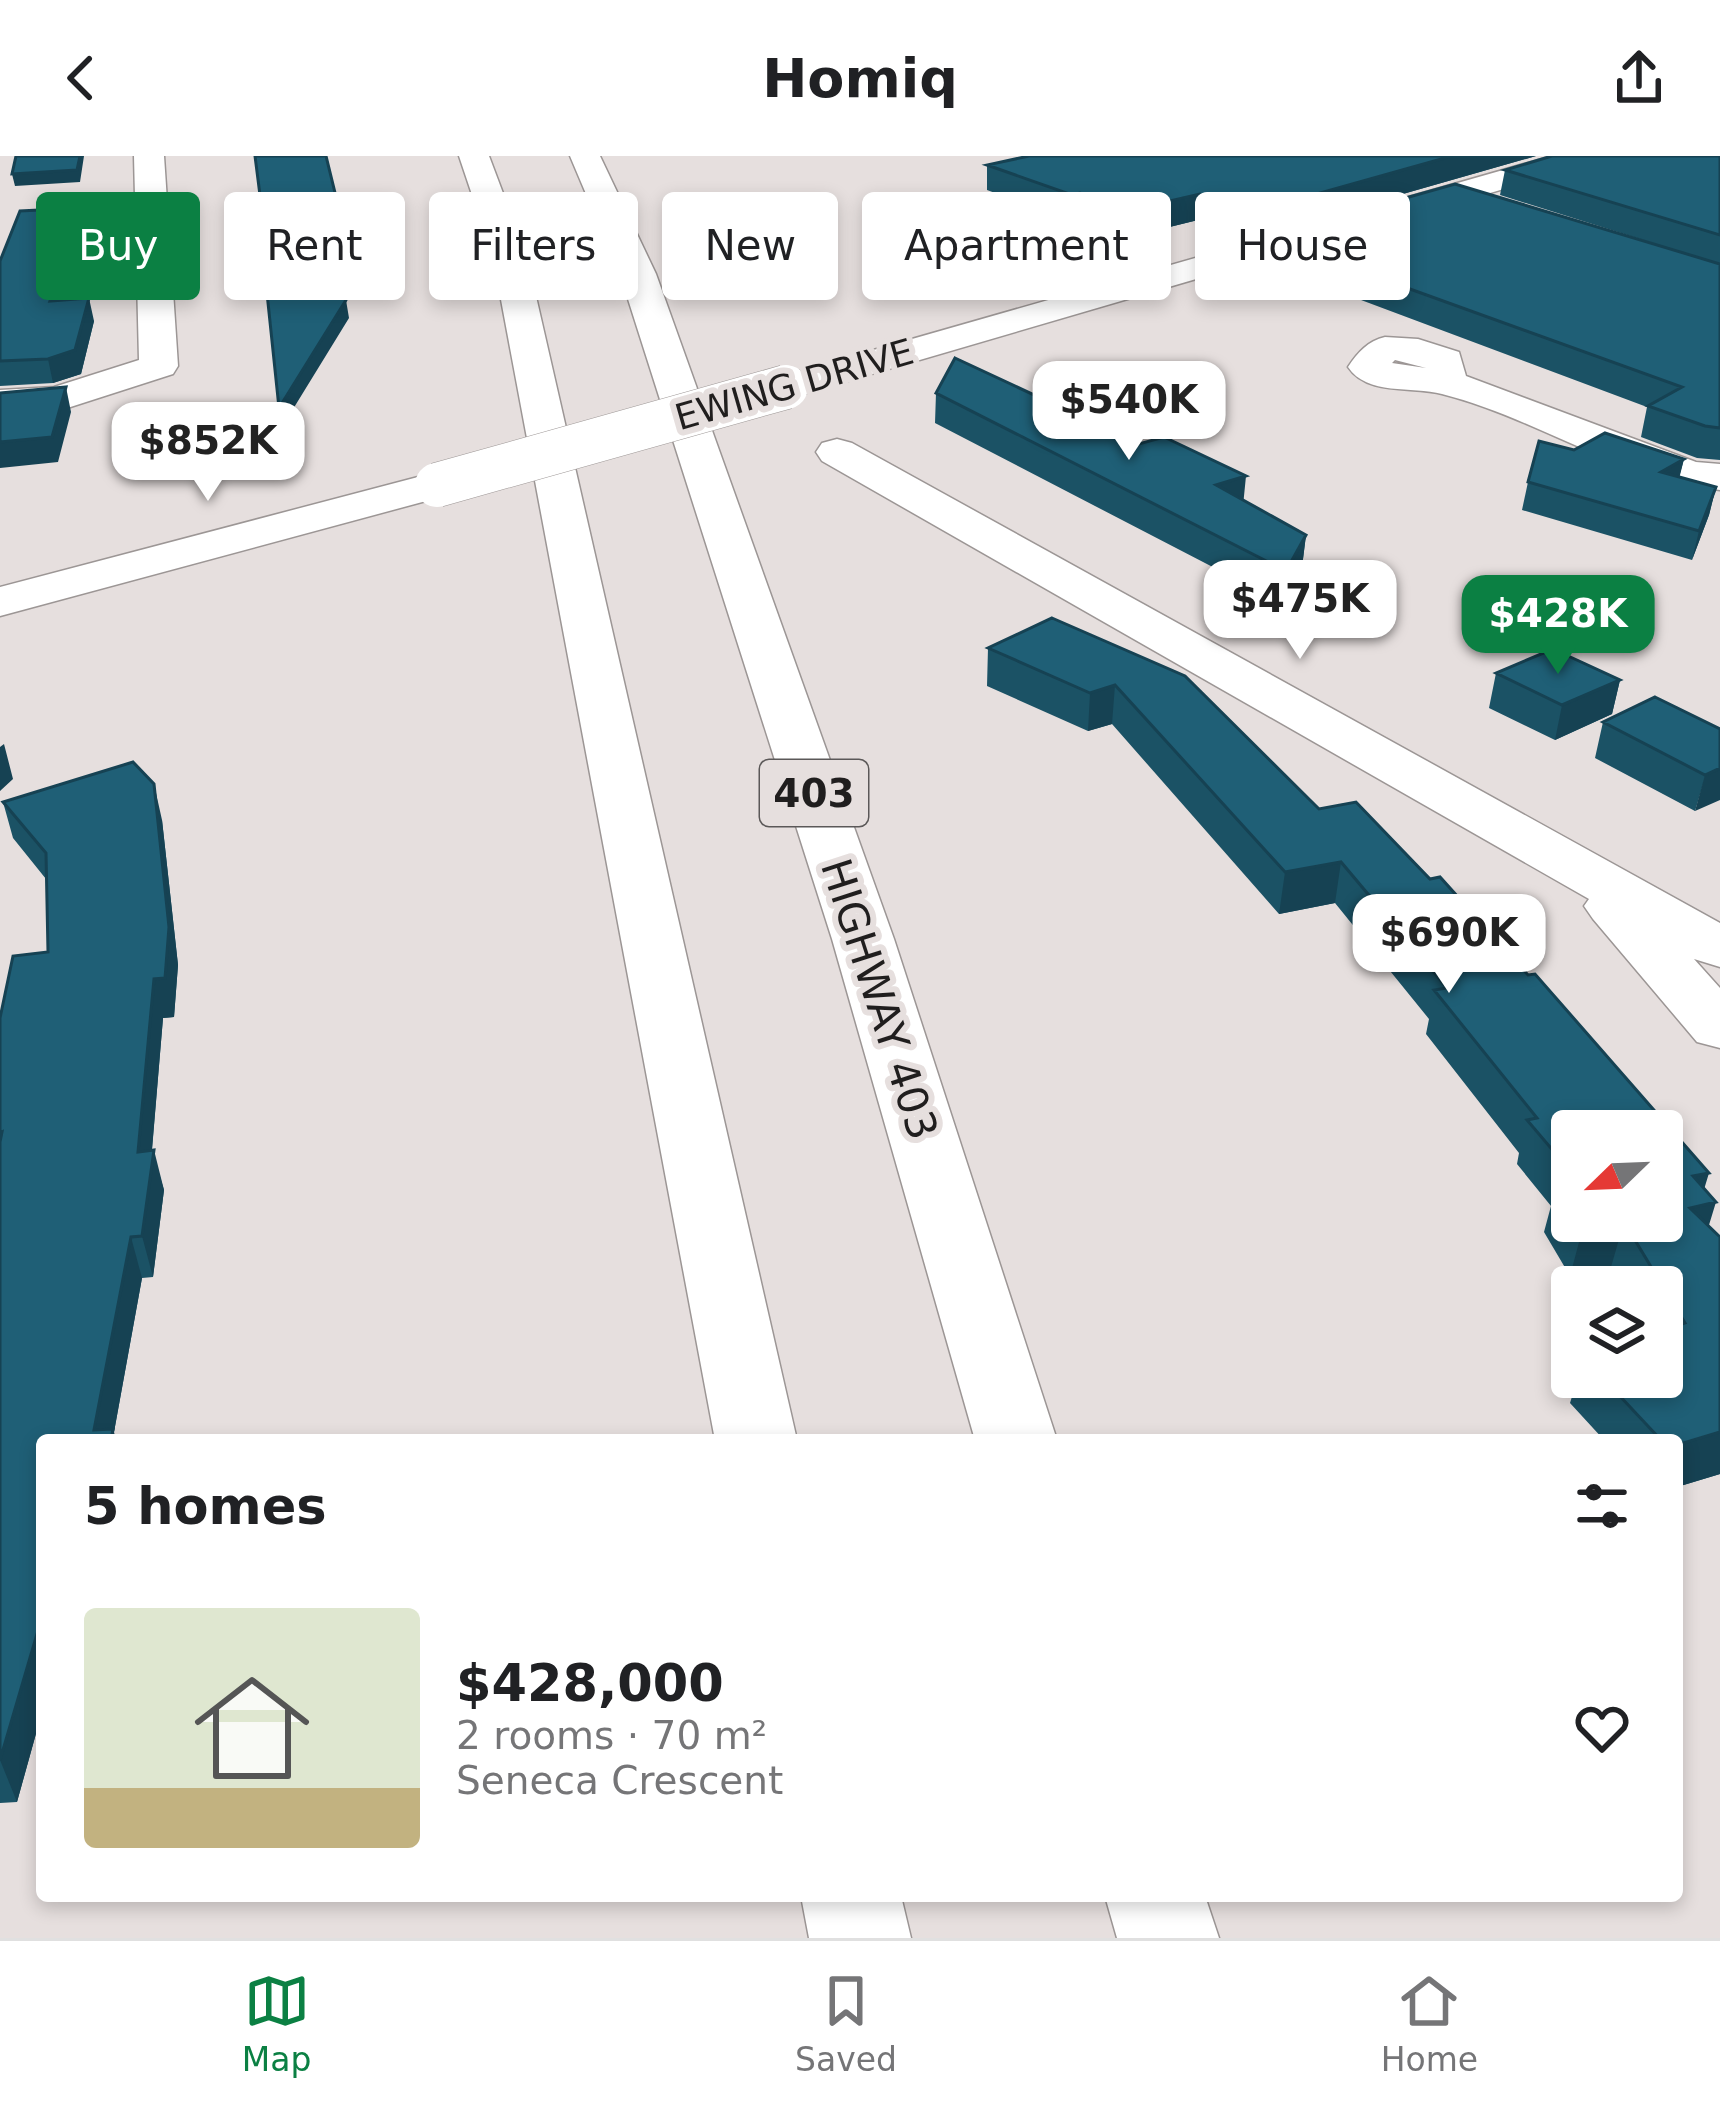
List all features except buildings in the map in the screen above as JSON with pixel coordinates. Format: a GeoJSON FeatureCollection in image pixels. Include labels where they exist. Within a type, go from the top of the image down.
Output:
{"type":"FeatureCollection","features":[{"type":"Feature","properties":{"kind":"main road"},"geometry":{"type":"LineString","coordinates":[[0,402],[58,399],[159,366],[149,156]]}},
{"type":"Feature","properties":{"kind":"main road"},"geometry":{"type":"LineString","coordinates":[[474,156],[510,257],[755,1434]]}},
{"type":"Feature","properties":{"kind":"main road","name":"HIGHWAY 403"},"geometry":{"type":"LineString","coordinates":[[585,156],[638,274],[863,939],[1014,1434]]}},
{"type":"Feature","properties":{"kind":"main road","name":"EWING DRIVE"},"geometry":{"type":"LineString","coordinates":[[0,602],[786,387],[1585,156]]}},
{"type":"Feature","properties":{"kind":"main road"},"geometry":{"type":"LineString","coordinates":[[1452,195],[1509,213]]}},
{"type":"Feature","properties":{"kind":"main road"},"geometry":{"type":"LineString","coordinates":[[1448,382],[1689,474],[1720,478]]}},
{"type":"Feature","properties":{"kind":"main road"},"geometry":{"type":"LineString","coordinates":[[837,452],[1588,876],[1706,925]]}},
{"type":"Feature","properties":{"kind":"main road"},"geometry":{"type":"LineString","coordinates":[[1588,876],[1720,1028]]}},
{"type":"Feature","properties":{"kind":"main road"},"geometry":{"type":"LineString","coordinates":[[852,1902],[860,1938]]}},
{"type":"Feature","properties":{"kind":"main road"},"geometry":{"type":"LineString","coordinates":[[1157,1902],[1168,1938]]}}]}
